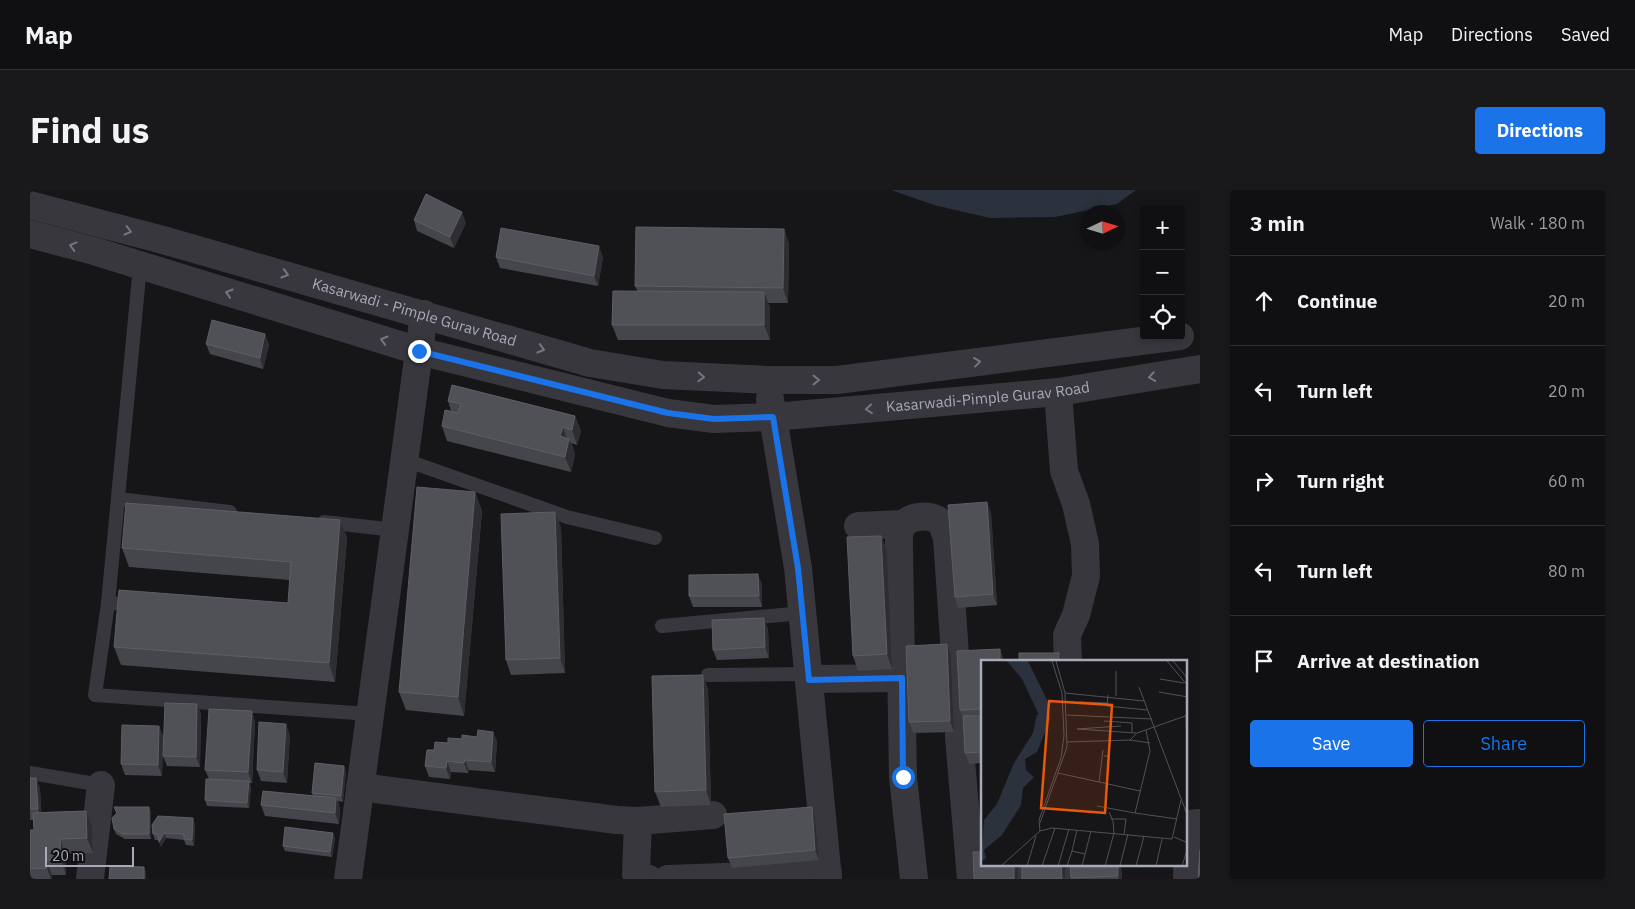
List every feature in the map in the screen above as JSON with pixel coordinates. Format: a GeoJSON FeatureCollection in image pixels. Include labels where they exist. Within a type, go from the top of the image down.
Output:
{"type":"FeatureCollection","features":[{"type":"Feature","properties":{"kind":"street","name":"Kasarwadi - Pimple Gurav Road"},"geometry":{"type":"LineString","coordinates":[[30,205],[163,240],[590,363],[662,375],[767,380]]}},
{"type":"Feature","properties":{"kind":"street"},"geometry":{"type":"LineString","coordinates":[[30,234],[94,251],[419,351],[668,413],[714,419],[773,417]]}},
{"type":"Feature","properties":{"kind":"street"},"geometry":{"type":"LineString","coordinates":[[348,879],[424,314]]}},
{"type":"Feature","properties":{"kind":"street"},"geometry":{"type":"LineString","coordinates":[[1185,336],[1200,334]]}},
{"type":"Feature","properties":{"kind":"street"},"geometry":{"type":"LineString","coordinates":[[668,879],[828,876],[798,568],[767,380],[837,380],[1150,340]]}},
{"type":"Feature","properties":{"kind":"street","name":"Kasarwadi-Pimple Gurav Road"},"geometry":{"type":"LineString","coordinates":[[773,417],[1058,392],[1200,369]]}},
{"type":"Feature","properties":{"kind":"street"},"geometry":{"type":"LineString","coordinates":[[1058,392],[1064,471],[1076,504],[1085,544],[1086,576],[1076,615],[1067,635],[1068,660]]}},
{"type":"Feature","properties":{"kind":"street"},"geometry":{"type":"LineString","coordinates":[[858,526],[903,524],[918,517],[925,517],[936,519],[942,524],[947,538],[959,738],[972,879]]}},
{"type":"Feature","properties":{"kind":"street"},"geometry":{"type":"LineString","coordinates":[[903,524],[900,530],[899,549],[903,777],[914,879]]}},
{"type":"Feature","properties":{"kind":"street"},"geometry":{"type":"LineString","coordinates":[[809,677],[902,678]]}},
{"type":"Feature","properties":{"kind":"street"},"geometry":{"type":"LineString","coordinates":[[90,879],[101,785]]}},
{"type":"Feature","properties":{"kind":"street"},"geometry":{"type":"LineString","coordinates":[[360,787],[638,821],[713,815]]}},
{"type":"Feature","properties":{"kind":"street"},"geometry":{"type":"LineString","coordinates":[[638,821],[636,874],[649,879]]}},
{"type":"Feature","properties":{"kind":"street"},"geometry":{"type":"LineString","coordinates":[[1021,866],[1021,879]]}},
{"type":"Feature","properties":{"kind":"street"},"geometry":{"type":"LineString","coordinates":[[1071,866],[1071,879]]}},
{"type":"Feature","properties":{"kind":"street"},"geometry":{"type":"LineString","coordinates":[[1187,866],[1187,879]]}},
{"type":"Feature","properties":{"kind":"lane"},"geometry":{"type":"LineString","coordinates":[[140,266],[108,603],[95,695],[370,714]]}},
{"type":"Feature","properties":{"kind":"lane"},"geometry":{"type":"LineString","coordinates":[[405,460],[567,517],[655,538]]}},
{"type":"Feature","properties":{"kind":"lane"},"geometry":{"type":"LineString","coordinates":[[118,499],[247,514]]}},
{"type":"Feature","properties":{"kind":"lane"},"geometry":{"type":"LineString","coordinates":[[306,520],[395,530]]}},
{"type":"Feature","properties":{"kind":"lane"},"geometry":{"type":"LineString","coordinates":[[108,603],[147,605]]}},
{"type":"Feature","properties":{"kind":"lane"},"geometry":{"type":"LineString","coordinates":[[662,626],[802,613]]}},
{"type":"Feature","properties":{"kind":"lane"},"geometry":{"type":"LineString","coordinates":[[708,675],[809,677]]}},
{"type":"Feature","properties":{"kind":"lane"},"geometry":{"type":"LineString","coordinates":[[30,773],[101,785]]}},
{"type":"Feature","properties":{"kind":"shaded area"},"geometry":{"type":"Polygon","coordinates":[[[891,190],[1136,190],[1117,204],[1080,205],[1080,212],[1055,217],[990,218],[934,205],[891,190]]]}},
{"type":"Feature","properties":{"kind":"building"},"geometry":{"type":"Polygon","coordinates":[[[426,194],[462,212],[450,237],[414,220],[426,194]]]}},
{"type":"Feature","properties":{"kind":"building"},"geometry":{"type":"Polygon","coordinates":[[[636,227],[784,229],[783,288],[635,286],[636,227]]]}},
{"type":"Feature","properties":{"kind":"building"},"geometry":{"type":"Polygon","coordinates":[[[501,228],[599,246],[594,276],[496,257],[501,228]]]}},
{"type":"Feature","properties":{"kind":"building"},"geometry":{"type":"Polygon","coordinates":[[[613,291],[764,292],[764,325],[612,325],[613,291]]]}},
{"type":"Feature","properties":{"kind":"building"},"geometry":{"type":"Polygon","coordinates":[[[212,320],[265,334],[260,358],[206,344],[212,320]]]}},
{"type":"Feature","properties":{"kind":"building"},"geometry":{"type":"Polygon","coordinates":[[[452,385],[575,416],[572,430],[563,427],[560,436],[569,439],[565,457],[442,426],[445,410],[458,413],[461,404],[448,401],[452,385]]]}},
{"type":"Feature","properties":{"kind":"building"},"geometry":{"type":"Polygon","coordinates":[[[417,487],[475,492],[458,697],[399,692],[417,487]]]}},
{"type":"Feature","properties":{"kind":"building"},"geometry":{"type":"Polygon","coordinates":[[[987,502],[993,594],[955,597],[948,505],[987,502]]]}},
{"type":"Feature","properties":{"kind":"building"},"geometry":{"type":"Polygon","coordinates":[[[126,503],[340,520],[329,663],[114,647],[119,590],[288,603],[291,562],[122,548],[126,503]]]}},
{"type":"Feature","properties":{"kind":"building"},"geometry":{"type":"Polygon","coordinates":[[[555,512],[560,658],[506,660],[501,514],[555,512]]]}},
{"type":"Feature","properties":{"kind":"building"},"geometry":{"type":"Polygon","coordinates":[[[881,536],[887,654],[853,656],[847,537],[881,536]]]}},
{"type":"Feature","properties":{"kind":"building"},"geometry":{"type":"Polygon","coordinates":[[[758,574],[759,596],[689,596],[689,575],[758,574]]]}},
{"type":"Feature","properties":{"kind":"building"},"geometry":{"type":"Polygon","coordinates":[[[764,618],[765,647],[713,650],[712,620],[764,618]]]}},
{"type":"Feature","properties":{"kind":"building"},"geometry":{"type":"Polygon","coordinates":[[[947,644],[950,721],[909,722],[906,646],[947,644]]]}},
{"type":"Feature","properties":{"kind":"building"},"geometry":{"type":"Polygon","coordinates":[[[1000,649],[1000,660],[981,660],[981,709],[960,710],[957,651],[1000,649]]]}},
{"type":"Feature","properties":{"kind":"building"},"geometry":{"type":"Polygon","coordinates":[[[1019,653],[1059,653],[1059,660],[1019,660],[1019,653]]]}},
{"type":"Feature","properties":{"kind":"building"},"geometry":{"type":"Polygon","coordinates":[[[703,675],[706,790],[655,792],[652,676],[703,675]]]}},
{"type":"Feature","properties":{"kind":"building"},"geometry":{"type":"Polygon","coordinates":[[[165,703],[197,704],[196,757],[163,756],[165,703]]]}},
{"type":"Feature","properties":{"kind":"building"},"geometry":{"type":"Polygon","coordinates":[[[209,709],[252,711],[248,772],[205,770],[209,709]]]}},
{"type":"Feature","properties":{"kind":"building"},"geometry":{"type":"Polygon","coordinates":[[[963,716],[981,716],[981,752],[965,753],[963,716]]]}},
{"type":"Feature","properties":{"kind":"building"},"geometry":{"type":"Polygon","coordinates":[[[259,722],[286,724],[283,772],[257,770],[259,722]]]}},
{"type":"Feature","properties":{"kind":"building"},"geometry":{"type":"Polygon","coordinates":[[[122,725],[159,726],[158,765],[121,764],[122,725]]]}},
{"type":"Feature","properties":{"kind":"building"},"geometry":{"type":"Polygon","coordinates":[[[478,730],[493,732],[491,762],[465,760],[464,763],[447,761],[446,768],[425,766],[427,750],[434,750],[435,742],[448,743],[448,738],[462,739],[462,735],[477,737],[478,730]]]}},
{"type":"Feature","properties":{"kind":"building"},"geometry":{"type":"Polygon","coordinates":[[[315,763],[344,766],[341,796],[312,793],[315,763]]]}},
{"type":"Feature","properties":{"kind":"building"},"geometry":{"type":"Polygon","coordinates":[[[30,778],[36,778],[38,809],[30,809],[30,778]]]}},
{"type":"Feature","properties":{"kind":"building"},"geometry":{"type":"Polygon","coordinates":[[[206,779],[249,781],[247,803],[205,800],[206,779]]]}},
{"type":"Feature","properties":{"kind":"building"},"geometry":{"type":"Polygon","coordinates":[[[263,791],[336,798],[335,813],[261,805],[263,791]]]}},
{"type":"Feature","properties":{"kind":"building"},"geometry":{"type":"Polygon","coordinates":[[[114,807],[149,807],[149,834],[123,834],[114,829],[112,818],[117,813],[114,807]]]}},
{"type":"Feature","properties":{"kind":"building"},"geometry":{"type":"Polygon","coordinates":[[[812,807],[815,850],[728,858],[724,814],[812,807]]]}},
{"type":"Feature","properties":{"kind":"building"},"geometry":{"type":"Polygon","coordinates":[[[86,811],[87,838],[60,839],[61,860],[46,860],[47,868],[30,869],[30,830],[34,830],[33,813],[86,811]]]}},
{"type":"Feature","properties":{"kind":"building"},"geometry":{"type":"Polygon","coordinates":[[[158,816],[193,818],[192,840],[184,839],[184,834],[164,833],[159,842],[158,834],[153,834],[152,825],[158,816]]]}},
{"type":"Feature","properties":{"kind":"building"},"geometry":{"type":"Polygon","coordinates":[[[285,827],[333,833],[330,852],[283,846],[285,827]]]}},
{"type":"Feature","properties":{"kind":"building"},"geometry":{"type":"Polygon","coordinates":[[[1200,850],[1200,879],[1198,879],[1200,850]]]}},
{"type":"Feature","properties":{"kind":"building"},"geometry":{"type":"Polygon","coordinates":[[[973,852],[981,852],[981,866],[1014,866],[1014,879],[974,879],[973,852]]]}},
{"type":"Feature","properties":{"kind":"building"},"geometry":{"type":"Polygon","coordinates":[[[110,866],[144,867],[144,879],[109,879],[110,866]]]}},
{"type":"Feature","properties":{"kind":"building"},"geometry":{"type":"Polygon","coordinates":[[[1022,866],[1061,866],[1062,879],[1022,879],[1022,866]]]}},
{"type":"Feature","properties":{"kind":"building"},"geometry":{"type":"Polygon","coordinates":[[[1070,866],[1118,866],[1118,876],[1071,878],[1070,866]]]}},
{"type":"Feature","properties":{"kind":"route"},"geometry":{"type":"LineString","coordinates":[[419,351],[668,413],[714,419],[773,417],[798,568],[809,680],[902,678],[903,777]]}}]}
